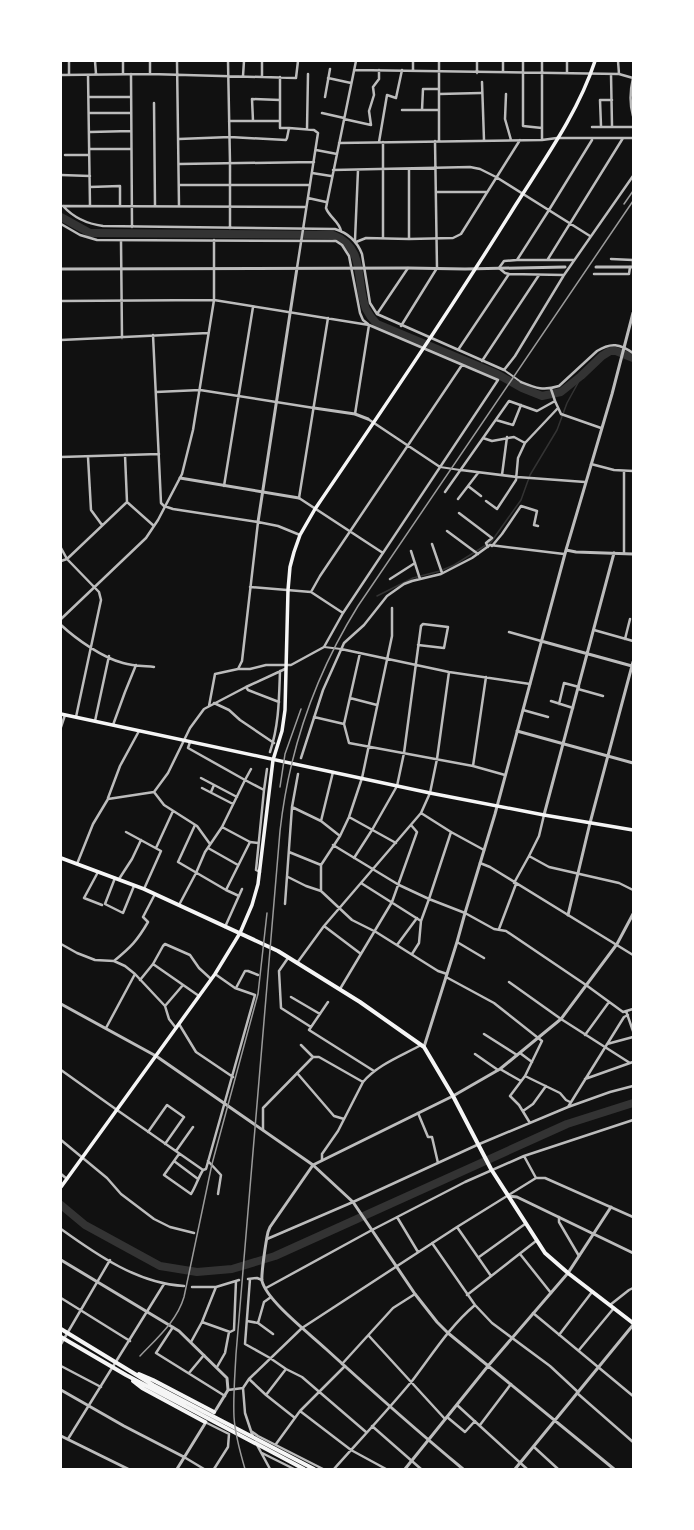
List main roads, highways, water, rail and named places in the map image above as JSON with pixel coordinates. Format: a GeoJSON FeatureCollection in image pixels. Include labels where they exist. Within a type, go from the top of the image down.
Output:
{"type":"FeatureCollection","features":[{"type":"Feature","properties":{"kind":"main road"},"geometry":{"type":"LineString","coordinates":[[61,1187],[215,974],[240,933],[252,905],[260,872],[273,760],[282,731],[285,710],[288,590],[290,567],[300,535],[315,509],[477,268],[578,102],[595,61]]}},
{"type":"Feature","properties":{"kind":"main road"},"geometry":{"type":"LineString","coordinates":[[63,715],[430,793],[544,815],[633,830]]}},
{"type":"Feature","properties":{"kind":"main road"},"geometry":{"type":"LineString","coordinates":[[61,858],[135,885],[240,933],[288,957],[340,990],[422,1046],[453,1096],[491,1170],[536,1241],[549,1258],[633,1324]]}},
{"type":"Feature","properties":{"kind":"main road"},"geometry":{"type":"LineString","coordinates":[[61,1329],[116,1362],[152,1386],[304,1469]]}},
{"type":"Feature","properties":{"kind":"main road"},"geometry":{"type":"LineString","coordinates":[[62,1338],[126,1375],[152,1386],[314,1469]]}},
{"type":"Feature","properties":{"kind":"main road"},"geometry":{"type":"LineString","coordinates":[[135,1374],[141,1374],[214,1412]]}},
{"type":"Feature","properties":{"kind":"main road"},"geometry":{"type":"LineString","coordinates":[[126,1375],[142,1388],[206,1422]]}},
{"type":"Feature","properties":{"kind":"waterway"},"geometry":{"type":"LineString","coordinates":[[61,217],[90,233],[333,235],[344,241],[351,248],[358,267],[366,309],[377,324],[497,374],[522,388],[542,396],[561,392],[602,356],[610,351],[616,351],[633,358]]}},
{"type":"Feature","properties":{"kind":"waterway"},"geometry":{"type":"LineString","coordinates":[[377,596],[413,578],[440,571],[454,565],[491,542],[521,500],[530,475],[557,430],[567,403],[584,372]]}},
{"type":"Feature","properties":{"kind":"waterway"},"geometry":{"type":"LineString","coordinates":[[61,1205],[85,1225],[160,1266],[197,1272],[232,1269],[275,1256],[567,1124],[633,1103]]}},
{"type":"Feature","properties":{"kind":"railway"},"geometry":{"type":"LineString","coordinates":[[624,204],[633,191]]}},
{"type":"Feature","properties":{"kind":"railway"},"geometry":{"type":"LineString","coordinates":[[245,1469],[234,1417],[236,1354],[280,831],[284,801],[297,742],[306,714],[329,659],[358,606],[633,201]]}},
{"type":"Feature","properties":{"kind":"railway"},"geometry":{"type":"LineString","coordinates":[[280,787],[285,754],[301,709]]}},
{"type":"Feature","properties":{"kind":"railway"},"geometry":{"type":"LineString","coordinates":[[140,1356],[160,1336],[177,1314],[184,1297],[212,1164],[258,994],[267,913]]}}]}
